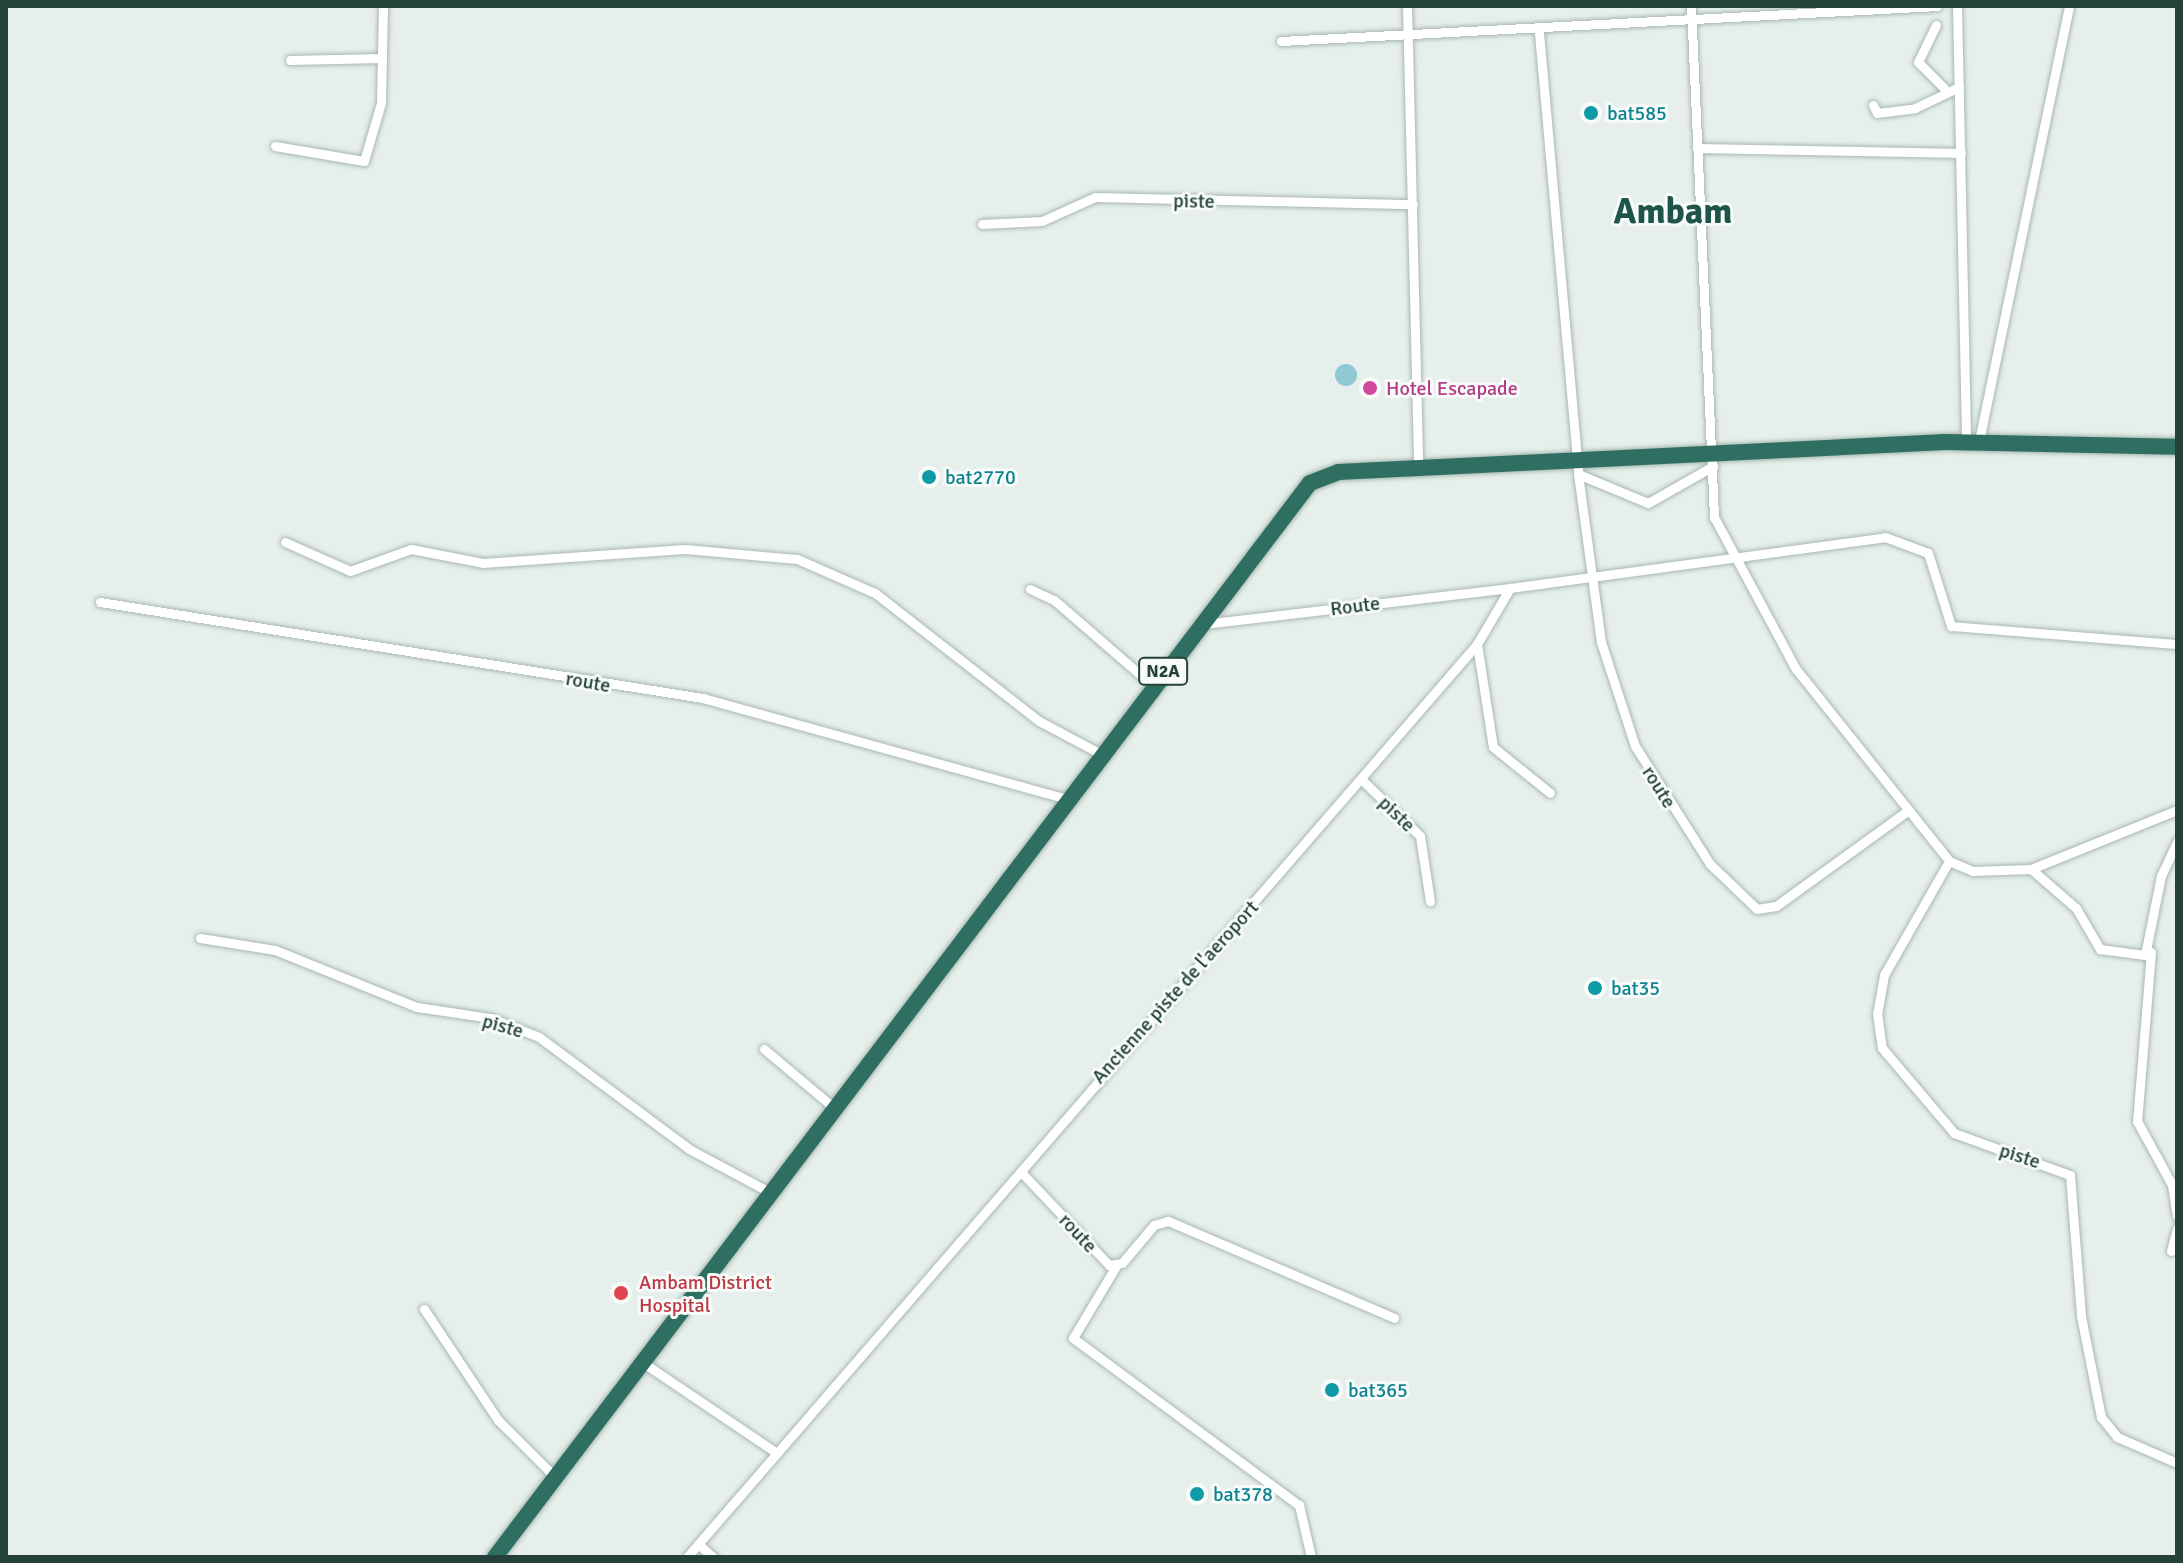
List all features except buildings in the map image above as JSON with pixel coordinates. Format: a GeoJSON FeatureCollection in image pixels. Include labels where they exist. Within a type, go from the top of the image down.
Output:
{"type":"FeatureCollection","features":[{"type":"Feature","properties":{"kind":"highway","name":"N2A"},"geometry":{"type":"LineString","coordinates":[[495,1557],[645,1364],[832,1106],[1310,483],[1338,472],[1713,462],[1972,441],[2177,447]]}},
{"type":"Feature","properties":{"kind":"street"},"geometry":{"type":"LineString","coordinates":[[275,146],[364,161],[381,103],[383,6]]}},
{"type":"Feature","properties":{"kind":"street"},"geometry":{"type":"LineString","coordinates":[[1407,6],[1418,470]]}},
{"type":"Feature","properties":{"kind":"street"},"geometry":{"type":"LineString","coordinates":[[1691,6],[1702,148],[1714,517],[1732,558],[1830,720],[1949,861],[1983,874],[2031,869],[2177,810]]}},
{"type":"Feature","properties":{"kind":"street"},"geometry":{"type":"LineString","coordinates":[[1281,41],[1539,33],[1691,23],[1785,12],[1937,6]]}},
{"type":"Feature","properties":{"kind":"street"},"geometry":{"type":"LineString","coordinates":[[1957,6],[1972,441]]}},
{"type":"Feature","properties":{"kind":"street"},"geometry":{"type":"LineString","coordinates":[[1972,441],[2069,6]]}},
{"type":"Feature","properties":{"kind":"street"},"geometry":{"type":"LineString","coordinates":[[1936,25],[1918,62],[1945,89]]}},
{"type":"Feature","properties":{"kind":"street","name":"route"},"geometry":{"type":"LineString","coordinates":[[1539,33],[1577,468],[1591,574],[1608,674],[1635,746],[1710,864],[1748,904],[1776,906],[1907,811]]}},
{"type":"Feature","properties":{"kind":"street"},"geometry":{"type":"LineString","coordinates":[[290,60],[382,58]]}},
{"type":"Feature","properties":{"kind":"street"},"geometry":{"type":"LineString","coordinates":[[1945,89],[1959,87]]}},
{"type":"Feature","properties":{"kind":"street"},"geometry":{"type":"LineString","coordinates":[[1873,105],[1877,113],[1915,108],[1940,100],[1945,89]]}},
{"type":"Feature","properties":{"kind":"street"},"geometry":{"type":"LineString","coordinates":[[1702,148],[1961,153]]}},
{"type":"Feature","properties":{"kind":"street","name":"piste"},"geometry":{"type":"LineString","coordinates":[[982,224],[1053,218],[1095,197],[1413,204]]}},
{"type":"Feature","properties":{"kind":"street"},"geometry":{"type":"LineString","coordinates":[[1577,468],[1648,503],[1713,462]]}},
{"type":"Feature","properties":{"kind":"street"},"geometry":{"type":"LineString","coordinates":[[1510,588],[1681,562],[1903,538],[1928,553],[1951,626],[2177,644]]}},
{"type":"Feature","properties":{"kind":"street"},"geometry":{"type":"LineString","coordinates":[[285,542],[350,571],[411,549],[483,563],[685,549],[797,559],[875,593],[1039,721],[1101,754]]}},
{"type":"Feature","properties":{"kind":"street","name":"Route"},"geometry":{"type":"LineString","coordinates":[[1199,625],[1510,588]]}},
{"type":"Feature","properties":{"kind":"street","name":"Ancienne piste de l'aeroport"},"geometry":{"type":"LineString","coordinates":[[687,1557],[1022,1173],[1128,1040],[1477,644],[1510,588]]}},
{"type":"Feature","properties":{"kind":"street"},"geometry":{"type":"LineString","coordinates":[[1030,589],[1054,600],[1152,685]]}},
{"type":"Feature","properties":{"kind":"street","name":"route"},"geometry":{"type":"LineString","coordinates":[[100,602],[703,698],[1068,799]]}},
{"type":"Feature","properties":{"kind":"street"},"geometry":{"type":"LineString","coordinates":[[1477,644],[1493,747],[1550,793]]}},
{"type":"Feature","properties":{"kind":"street","name":"piste"},"geometry":{"type":"LineString","coordinates":[[1361,779],[1420,836],[1430,901]]}},
{"type":"Feature","properties":{"kind":"street"},"geometry":{"type":"LineString","coordinates":[[2177,842],[2158,889],[2138,1127],[2169,1178],[2177,1216]]}},
{"type":"Feature","properties":{"kind":"street","name":"piste"},"geometry":{"type":"LineString","coordinates":[[1949,861],[1884,975],[1877,1013],[1882,1048],[1954,1133],[2070,1175],[2081,1316],[2101,1417],[2117,1437],[2177,1463]]}},
{"type":"Feature","properties":{"kind":"street"},"geometry":{"type":"LineString","coordinates":[[2031,869],[2076,908],[2100,949],[2151,952]]}},
{"type":"Feature","properties":{"kind":"street","name":"piste"},"geometry":{"type":"LineString","coordinates":[[200,938],[275,950],[417,1007],[527,1032],[689,1149],[771,1193]]}},
{"type":"Feature","properties":{"kind":"street"},"geometry":{"type":"LineString","coordinates":[[764,1049],[832,1106]]}},
{"type":"Feature","properties":{"kind":"street","name":"route"},"geometry":{"type":"LineString","coordinates":[[1022,1173],[1116,1266],[1154,1225],[1168,1221],[1394,1318]]}},
{"type":"Feature","properties":{"kind":"street"},"geometry":{"type":"LineString","coordinates":[[2171,1251],[2177,1228]]}},
{"type":"Feature","properties":{"kind":"street"},"geometry":{"type":"LineString","coordinates":[[1116,1266],[1073,1338],[1299,1505],[1311,1557]]}},
{"type":"Feature","properties":{"kind":"street"},"geometry":{"type":"LineString","coordinates":[[424,1309],[498,1420],[556,1478]]}},
{"type":"Feature","properties":{"kind":"street"},"geometry":{"type":"LineString","coordinates":[[645,1364],[777,1453]]}},
{"type":"Feature","properties":{"kind":"street"},"geometry":{"type":"LineString","coordinates":[[698,1544],[713,1557]]}},
{"type":"Feature","properties":{"kind":"water"},"geometry":{"type":"Polygon","coordinates":[[[1346,364],[1354,367],[1357,375],[1354,383],[1346,386],[1338,383],[1335,375],[1338,367],[1346,364]]]}},
{"type":"Feature","properties":{"kind":"place","name":"bat585"},"geometry":{"type":"Point","coordinates":[1591,113]}},
{"type":"Feature","properties":{"kind":"place","name":"Hotel Escapade"},"geometry":{"type":"Point","coordinates":[1370,388]}},
{"type":"Feature","properties":{"kind":"place","name":"bat2770"},"geometry":{"type":"Point","coordinates":[929,477]}},
{"type":"Feature","properties":{"kind":"place","name":"bat35"},"geometry":{"type":"Point","coordinates":[1595,988]}},
{"type":"Feature","properties":{"kind":"place","name":"Ambam District Hospital"},"geometry":{"type":"Point","coordinates":[621,1293]}},
{"type":"Feature","properties":{"kind":"place","name":"bat365"},"geometry":{"type":"Point","coordinates":[1332,1390]}},
{"type":"Feature","properties":{"kind":"place","name":"bat378"},"geometry":{"type":"Point","coordinates":[1197,1494]}},
{"type":"Feature","properties":{"kind":"district","name":"Ambam"},"geometry":{"type":"Point","coordinates":[1673,212]}}]}
